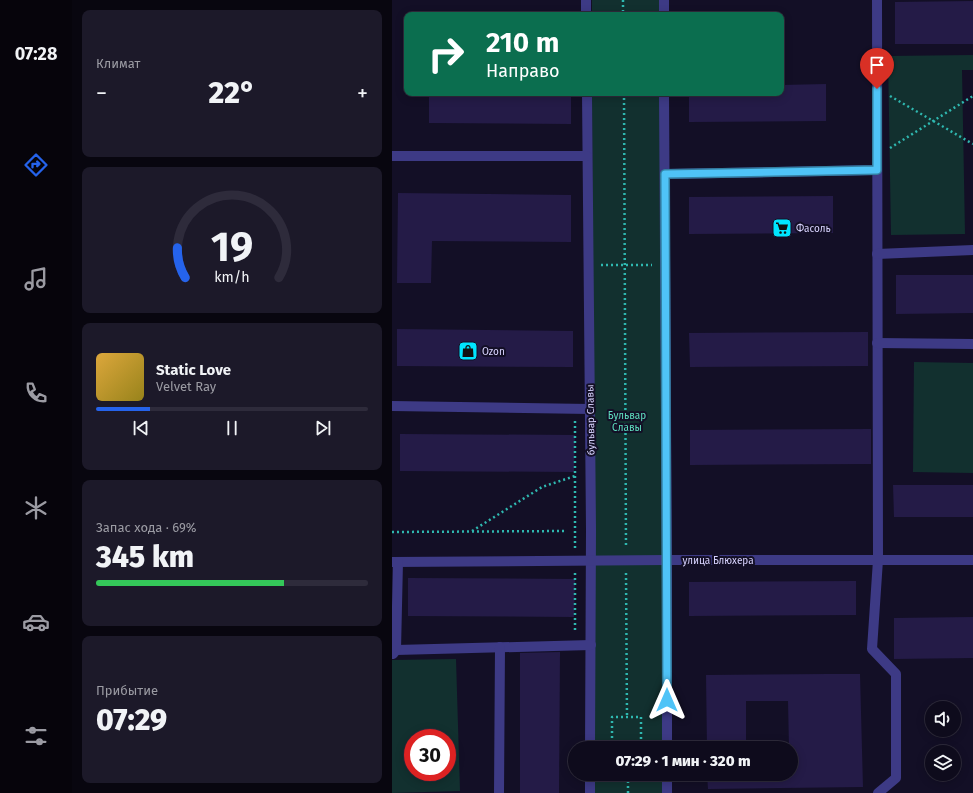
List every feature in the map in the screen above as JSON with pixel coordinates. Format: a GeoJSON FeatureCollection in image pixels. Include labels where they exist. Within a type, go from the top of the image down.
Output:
{"type":"FeatureCollection","features":[{"type":"Feature","properties":{"kind":"street"},"geometry":{"type":"LineString","coordinates":[[586,0],[586,12]]}},
{"type":"Feature","properties":{"kind":"street"},"geometry":{"type":"LineString","coordinates":[[664,0],[664,12]]}},
{"type":"Feature","properties":{"kind":"street"},"geometry":{"type":"LineString","coordinates":[[877,0],[878,560],[872,649],[896,674],[896,778],[878,793]]}},
{"type":"Feature","properties":{"kind":"street","name":"бульвар Славы"},"geometry":{"type":"LineString","coordinates":[[587,96],[592,560],[590,741]]}},
{"type":"Feature","properties":{"kind":"street"},"geometry":{"type":"LineString","coordinates":[[664,96],[667,741]]}},
{"type":"Feature","properties":{"kind":"street"},"geometry":{"type":"LineString","coordinates":[[392,156],[587,156]]}},
{"type":"Feature","properties":{"kind":"street"},"geometry":{"type":"LineString","coordinates":[[665,174],[877,170]]}},
{"type":"Feature","properties":{"kind":"street"},"geometry":{"type":"LineString","coordinates":[[877,254],[973,250]]}},
{"type":"Feature","properties":{"kind":"street"},"geometry":{"type":"LineString","coordinates":[[877,343],[973,344]]}},
{"type":"Feature","properties":{"kind":"street"},"geometry":{"type":"LineString","coordinates":[[392,406],[590,409]]}},
{"type":"Feature","properties":{"kind":"street","name":"улица Блюхера"},"geometry":{"type":"LineString","coordinates":[[395,562],[592,560],[973,560]]}},
{"type":"Feature","properties":{"kind":"street"},"geometry":{"type":"LineString","coordinates":[[395,562],[394,652],[591,645]]}},
{"type":"Feature","properties":{"kind":"street"},"geometry":{"type":"LineString","coordinates":[[499,793],[500,648]]}},
{"type":"Feature","properties":{"kind":"street"},"geometry":{"type":"LineString","coordinates":[[590,781],[590,793]]}},
{"type":"Feature","properties":{"kind":"street"},"geometry":{"type":"LineString","coordinates":[[667,781],[667,793]]}},
{"type":"Feature","properties":{"kind":"path"},"geometry":{"type":"LineString","coordinates":[[623,0],[623,12]]}},
{"type":"Feature","properties":{"kind":"path"},"geometry":{"type":"LineString","coordinates":[[877,89],[973,144]]}},
{"type":"Feature","properties":{"kind":"path"},"geometry":{"type":"LineString","coordinates":[[624,96],[627,717]]}},
{"type":"Feature","properties":{"kind":"path"},"geometry":{"type":"LineString","coordinates":[[877,155],[973,96]]}},
{"type":"Feature","properties":{"kind":"path"},"geometry":{"type":"LineString","coordinates":[[588,264],[665,266]]}},
{"type":"Feature","properties":{"kind":"path"},"geometry":{"type":"LineString","coordinates":[[471,531],[542,487],[575,476]]}},
{"type":"Feature","properties":{"kind":"path"},"geometry":{"type":"LineString","coordinates":[[392,532],[567,531]]}},
{"type":"Feature","properties":{"kind":"path"},"geometry":{"type":"LineString","coordinates":[[612,741],[612,717],[641,717],[641,741]]}},
{"type":"Feature","properties":{"kind":"path"},"geometry":{"type":"LineString","coordinates":[[628,781],[628,793]]}},
{"type":"Feature","properties":{"kind":"green space"},"geometry":{"type":"Polygon","coordinates":[[[592,0],[659,0],[659,12],[592,12],[592,0]]]}},
{"type":"Feature","properties":{"kind":"green space"},"geometry":{"type":"Polygon","coordinates":[[[973,55],[973,70],[962,70],[965,234],[891,235],[888,56],[973,55]]]}},
{"type":"Feature","properties":{"kind":"green space","name":"Бульвар Славы"},"geometry":{"type":"Polygon","coordinates":[[[592,96],[660,96],[663,741],[595,741],[592,96]]]}},
{"type":"Feature","properties":{"kind":"green space"},"geometry":{"type":"Polygon","coordinates":[[[914,362],[973,363],[973,473],[913,472],[914,362]]]}},
{"type":"Feature","properties":{"kind":"green space"},"geometry":{"type":"Polygon","coordinates":[[[456,659],[460,791],[392,793],[392,660],[456,659]]]}},
{"type":"Feature","properties":{"kind":"green space"},"geometry":{"type":"Polygon","coordinates":[[[595,781],[663,781],[663,793],[595,793],[595,781]]]}},
{"type":"Feature","properties":{"kind":"building"},"geometry":{"type":"Polygon","coordinates":[[[973,1],[973,44],[895,44],[895,2],[973,1]]]}},
{"type":"Feature","properties":{"kind":"building"},"geometry":{"type":"Polygon","coordinates":[[[826,84],[826,121],[689,122],[689,96],[784,96],[784,85],[826,84]]]}},
{"type":"Feature","properties":{"kind":"building"},"geometry":{"type":"Polygon","coordinates":[[[429,96],[571,96],[571,124],[429,123],[429,96]]]}},
{"type":"Feature","properties":{"kind":"building"},"geometry":{"type":"Polygon","coordinates":[[[398,193],[571,195],[571,242],[432,241],[431,283],[397,283],[398,193]]]}},
{"type":"Feature","properties":{"kind":"building"},"geometry":{"type":"Polygon","coordinates":[[[833,196],[833,233],[689,234],[689,197],[833,196]]]}},
{"type":"Feature","properties":{"kind":"building"},"geometry":{"type":"Polygon","coordinates":[[[896,275],[973,275],[973,313],[896,314],[896,275]]]}},
{"type":"Feature","properties":{"kind":"building"},"geometry":{"type":"Polygon","coordinates":[[[397,329],[573,331],[573,367],[397,366],[397,329]]]}},
{"type":"Feature","properties":{"kind":"building"},"geometry":{"type":"Polygon","coordinates":[[[868,332],[868,366],[690,367],[689,333],[868,332]]]}},
{"type":"Feature","properties":{"kind":"building"},"geometry":{"type":"Polygon","coordinates":[[[871,429],[871,464],[690,465],[690,430],[871,429]]]}},
{"type":"Feature","properties":{"kind":"building"},"geometry":{"type":"Polygon","coordinates":[[[400,434],[575,435],[574,472],[400,471],[400,434]]]}},
{"type":"Feature","properties":{"kind":"building"},"geometry":{"type":"Polygon","coordinates":[[[893,485],[973,485],[973,517],[894,517],[893,485]]]}},
{"type":"Feature","properties":{"kind":"building"},"geometry":{"type":"Polygon","coordinates":[[[408,578],[575,579],[574,617],[408,616],[408,578]]]}},
{"type":"Feature","properties":{"kind":"building"},"geometry":{"type":"Polygon","coordinates":[[[856,581],[856,615],[689,616],[689,582],[856,581]]]}},
{"type":"Feature","properties":{"kind":"building"},"geometry":{"type":"Polygon","coordinates":[[[973,617],[973,658],[894,659],[894,618],[973,617]]]}},
{"type":"Feature","properties":{"kind":"building"},"geometry":{"type":"Polygon","coordinates":[[[560,652],[559,793],[520,793],[520,653],[560,652]]]}},
{"type":"Feature","properties":{"kind":"building"},"geometry":{"type":"Polygon","coordinates":[[[860,674],[863,787],[708,789],[707,781],[798,781],[798,741],[789,741],[788,701],[746,701],[746,741],[707,741],[706,675],[860,674]]]}},
{"type":"Feature","properties":{"kind":"place","name":"Фасоль"},"geometry":{"type":"Point","coordinates":[782,228]}},
{"type":"Feature","properties":{"kind":"place","name":"Ozon"},"geometry":{"type":"Point","coordinates":[468,351]}},
{"type":"Feature","properties":{"kind":"route"},"geometry":{"type":"LineString","coordinates":[[667,700],[665,174],[877,170],[877,89]]}}]}
